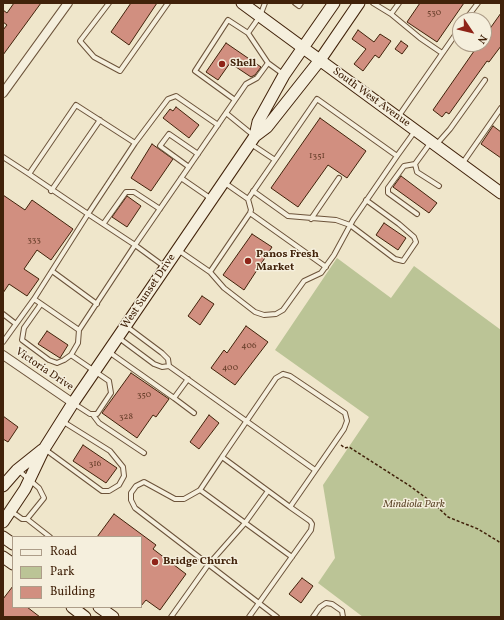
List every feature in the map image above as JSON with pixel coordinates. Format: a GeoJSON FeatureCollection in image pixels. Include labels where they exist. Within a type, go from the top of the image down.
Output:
{"type":"FeatureCollection","features":[{"type":"Feature","properties":{"kind":"main road","name":"South West Avenue"},"geometry":{"type":"LineString","coordinates":[[242,3],[501,193]]}},
{"type":"Feature","properties":{"kind":"main road","name":"West Sunset Drive"},"geometry":{"type":"LineString","coordinates":[[253,140],[258,122],[284,75],[334,3]]}},
{"type":"Feature","properties":{"kind":"main road","name":"West Sunset Drive"},"geometry":{"type":"LineString","coordinates":[[3,522],[30,479],[44,448],[177,250],[253,140],[266,127],[320,60],[359,3]]}},
{"type":"Feature","properties":{"kind":"main road","name":"West Sunset Drive"},"geometry":{"type":"LineString","coordinates":[[3,486],[17,470],[44,448]]}},
{"type":"Feature","properties":{"kind":"main road"},"geometry":{"type":"LineString","coordinates":[[3,537],[12,543]]}},
{"type":"Feature","properties":{"kind":"main road"},"geometry":{"type":"LineString","coordinates":[[3,557],[12,563]]}},
{"type":"Feature","properties":{"kind":"main road"},"geometry":{"type":"LineString","coordinates":[[73,608],[86,617]]}},
{"type":"Feature","properties":{"kind":"street"},"geometry":{"type":"LineString","coordinates":[[3,93],[68,3]]}},
{"type":"Feature","properties":{"kind":"street","name":"Victoria Drive"},"geometry":{"type":"LineString","coordinates":[[3,354],[73,403]]}},
{"type":"Feature","properties":{"kind":"lane"},"geometry":{"type":"LineString","coordinates":[[109,3],[80,41],[94,57],[120,71],[168,3]]}},
{"type":"Feature","properties":{"kind":"lane"},"geometry":{"type":"LineString","coordinates":[[248,33],[260,16],[265,3]]}},
{"type":"Feature","properties":{"kind":"lane"},"geometry":{"type":"LineString","coordinates":[[373,3],[391,14],[420,38],[442,53]]}},
{"type":"Feature","properties":{"kind":"lane"},"geometry":{"type":"LineString","coordinates":[[391,14],[399,3]]}},
{"type":"Feature","properties":{"kind":"lane"},"geometry":{"type":"LineString","coordinates":[[472,12],[478,3]]}},
{"type":"Feature","properties":{"kind":"lane"},"geometry":{"type":"LineString","coordinates":[[235,100],[195,70],[228,20],[248,33],[268,63],[284,75]]}},
{"type":"Feature","properties":{"kind":"lane"},"geometry":{"type":"LineString","coordinates":[[398,118],[452,39]]}},
{"type":"Feature","properties":{"kind":"lane"},"geometry":{"type":"LineString","coordinates":[[41,304],[24,328],[22,340],[49,360],[57,363],[71,355],[78,343],[79,330],[135,245],[246,84],[257,78],[268,63]]}},
{"type":"Feature","properties":{"kind":"lane"},"geometry":{"type":"LineString","coordinates":[[417,214],[388,193],[388,188],[404,166],[415,164],[433,144],[450,129],[485,80]]}},
{"type":"Feature","properties":{"kind":"lane"},"geometry":{"type":"LineString","coordinates":[[3,342],[34,299],[135,143],[168,99],[176,96],[218,125]]}},
{"type":"Feature","properties":{"kind":"lane"},"geometry":{"type":"LineString","coordinates":[[248,199],[317,99],[397,156]]}},
{"type":"Feature","properties":{"kind":"lane"},"geometry":{"type":"LineString","coordinates":[[29,174],[76,105],[135,143]]}},
{"type":"Feature","properties":{"kind":"lane"},"geometry":{"type":"LineString","coordinates":[[461,164],[501,108]]}},
{"type":"Feature","properties":{"kind":"lane"},"geometry":{"type":"LineString","coordinates":[[226,113],[275,160]]}},
{"type":"Feature","properties":{"kind":"lane"},"geometry":{"type":"LineString","coordinates":[[51,190],[100,120]]}},
{"type":"Feature","properties":{"kind":"lane"},"geometry":{"type":"LineString","coordinates":[[177,250],[210,272],[233,296],[259,314],[269,316],[283,310],[301,283],[310,277],[319,275],[326,267],[366,200],[415,130]]}},
{"type":"Feature","properties":{"kind":"lane"},"geometry":{"type":"LineString","coordinates":[[189,167],[160,146],[169,134],[198,154]]}},
{"type":"Feature","properties":{"kind":"lane"},"geometry":{"type":"LineString","coordinates":[[3,157],[51,190],[104,223],[166,268]]}},
{"type":"Feature","properties":{"kind":"lane"},"geometry":{"type":"LineString","coordinates":[[415,164],[417,172],[439,186]]}},
{"type":"Feature","properties":{"kind":"lane"},"geometry":{"type":"LineString","coordinates":[[181,178],[212,199]]}},
{"type":"Feature","properties":{"kind":"lane"},"geometry":{"type":"LineString","coordinates":[[311,219],[339,178]]}},
{"type":"Feature","properties":{"kind":"lane"},"geometry":{"type":"LineString","coordinates":[[210,272],[251,210],[248,199],[224,182]]}},
{"type":"Feature","properties":{"kind":"lane"},"geometry":{"type":"LineString","coordinates":[[104,223],[126,192],[134,192],[160,209]]}},
{"type":"Feature","properties":{"kind":"lane"},"geometry":{"type":"LineString","coordinates":[[253,192],[288,216],[336,220],[350,225],[395,259],[403,261],[416,242],[414,237],[366,200]]}},
{"type":"Feature","properties":{"kind":"lane"},"geometry":{"type":"LineString","coordinates":[[250,213],[326,267]]}},
{"type":"Feature","properties":{"kind":"lane"},"geometry":{"type":"LineString","coordinates":[[52,271],[97,304]]}},
{"type":"Feature","properties":{"kind":"lane"},"geometry":{"type":"LineString","coordinates":[[34,299],[79,330]]}},
{"type":"Feature","properties":{"kind":"lane"},"geometry":{"type":"LineString","coordinates":[[3,314],[16,324]]}},
{"type":"Feature","properties":{"kind":"lane"},"geometry":{"type":"LineString","coordinates":[[126,326],[162,353],[168,359],[170,366],[315,470]]}},
{"type":"Feature","properties":{"kind":"lane"},"geometry":{"type":"LineString","coordinates":[[118,338],[154,364],[162,367],[170,366]]}},
{"type":"Feature","properties":{"kind":"lane"},"geometry":{"type":"LineString","coordinates":[[108,352],[174,398],[194,414]]}},
{"type":"Feature","properties":{"kind":"lane"},"geometry":{"type":"LineString","coordinates":[[71,355],[109,381],[111,393],[97,414],[93,415]]}},
{"type":"Feature","properties":{"kind":"lane"},"geometry":{"type":"LineString","coordinates":[[277,617],[208,566],[135,508],[131,500],[131,493],[136,486],[144,482],[175,499],[184,499],[200,490],[276,378],[283,374],[290,376],[345,413],[348,420],[335,442],[290,507]]}},
{"type":"Feature","properties":{"kind":"lane"},"geometry":{"type":"LineString","coordinates":[[174,398],[188,379]]}},
{"type":"Feature","properties":{"kind":"lane"},"geometry":{"type":"LineString","coordinates":[[73,403],[93,415],[98,423],[144,453]]}},
{"type":"Feature","properties":{"kind":"lane"},"geometry":{"type":"LineString","coordinates":[[44,448],[102,491],[109,491],[119,485],[124,476],[123,467],[119,460],[110,451],[62,421]]}},
{"type":"Feature","properties":{"kind":"lane"},"geometry":{"type":"LineString","coordinates":[[222,457],[310,521],[312,524],[311,530],[249,617]]}},
{"type":"Feature","properties":{"kind":"lane"},"geometry":{"type":"LineString","coordinates":[[17,470],[40,488],[44,498],[27,519]]}},
{"type":"Feature","properties":{"kind":"lane"},"geometry":{"type":"LineString","coordinates":[[200,490],[292,557]]}},
{"type":"Feature","properties":{"kind":"lane"},"geometry":{"type":"LineString","coordinates":[[171,617],[208,566],[245,523],[268,490]]}},
{"type":"Feature","properties":{"kind":"lane"},"geometry":{"type":"LineString","coordinates":[[10,511],[22,519],[27,519],[49,536]]}},
{"type":"Feature","properties":{"kind":"lane"},"geometry":{"type":"LineString","coordinates":[[313,617],[320,607],[326,603],[332,604],[342,611],[344,617]]}},
{"type":"Feature","properties":{"kind":"path"},"geometry":{"type":"LineString","coordinates":[[335,442],[345,448],[349,447],[410,486],[433,503],[448,517],[478,529],[501,543]]}},
{"type":"Feature","properties":{"kind":"green space","name":"Mindiola Park"},"geometry":{"type":"Polygon","coordinates":[[[337,258],[391,298],[414,266],[501,330],[501,617],[363,617],[318,583],[335,558],[323,485],[369,417],[275,350],[337,258]]]}},
{"type":"Feature","properties":{"kind":"building"},"geometry":{"type":"Polygon","coordinates":[[[14,3],[41,3],[3,55],[3,30],[7,25],[3,22],[3,10],[7,13],[14,3]]]}},
{"type":"Feature","properties":{"kind":"building"},"geometry":{"type":"Polygon","coordinates":[[[131,3],[157,3],[129,45],[111,32],[131,3]]]}},
{"type":"Feature","properties":{"kind":"building"},"geometry":{"type":"Polygon","coordinates":[[[420,3],[464,3],[458,12],[452,12],[452,20],[437,42],[407,22],[420,3]]]}},
{"type":"Feature","properties":{"kind":"building"},"geometry":{"type":"Polygon","coordinates":[[[501,13],[501,46],[489,62],[487,61],[449,114],[446,112],[442,117],[433,110],[473,52],[492,52],[492,26],[501,13]]]}},
{"type":"Feature","properties":{"kind":"building"},"geometry":{"type":"Polygon","coordinates":[[[358,30],[374,42],[380,34],[391,41],[379,58],[375,55],[363,71],[354,64],[366,49],[352,39],[358,30]]]}},
{"type":"Feature","properties":{"kind":"building"},"geometry":{"type":"Polygon","coordinates":[[[401,41],[408,46],[402,54],[395,49],[401,41]]]}},
{"type":"Feature","properties":{"kind":"building"},"geometry":{"type":"Polygon","coordinates":[[[226,43],[261,67],[255,75],[251,77],[230,63],[218,80],[206,72],[226,43]]]}},
{"type":"Feature","properties":{"kind":"building"},"geometry":{"type":"Polygon","coordinates":[[[176,107],[199,125],[189,138],[163,118],[170,109],[173,111],[176,107]]]}},
{"type":"Feature","properties":{"kind":"building"},"geometry":{"type":"Polygon","coordinates":[[[320,118],[366,151],[347,178],[328,165],[298,207],[271,188],[320,118]]]}},
{"type":"Feature","properties":{"kind":"building"},"geometry":{"type":"Polygon","coordinates":[[[493,126],[501,132],[501,158],[481,144],[493,126]]]}},
{"type":"Feature","properties":{"kind":"building"},"geometry":{"type":"Polygon","coordinates":[[[152,144],[173,159],[151,191],[131,178],[152,144]]]}},
{"type":"Feature","properties":{"kind":"building"},"geometry":{"type":"Polygon","coordinates":[[[401,176],[437,203],[429,213],[393,187],[401,176]]]}},
{"type":"Feature","properties":{"kind":"building"},"geometry":{"type":"Polygon","coordinates":[[[3,195],[25,210],[32,200],[73,229],[51,260],[37,250],[24,269],[39,279],[27,296],[9,284],[3,293],[3,195]]]}},
{"type":"Feature","properties":{"kind":"building"},"geometry":{"type":"Polygon","coordinates":[[[127,196],[141,206],[127,227],[112,217],[127,196]]]}},
{"type":"Feature","properties":{"kind":"building"},"geometry":{"type":"Polygon","coordinates":[[[384,223],[406,238],[398,250],[376,235],[384,223]]]}},
{"type":"Feature","properties":{"kind":"building","name":"Panos Fresh Market"},"geometry":{"type":"Polygon","coordinates":[[[252,234],[272,247],[244,290],[223,275],[252,234]]]}},
{"type":"Feature","properties":{"kind":"building"},"geometry":{"type":"Polygon","coordinates":[[[202,296],[214,304],[200,325],[188,316],[202,296]]]}},
{"type":"Feature","properties":{"kind":"building"},"geometry":{"type":"Polygon","coordinates":[[[246,326],[268,342],[235,385],[211,368],[224,350],[227,353],[246,326]]]}},
{"type":"Feature","properties":{"kind":"building"},"geometry":{"type":"Polygon","coordinates":[[[47,331],[68,345],[60,358],[38,344],[47,331]]]}},
{"type":"Feature","properties":{"kind":"building"},"geometry":{"type":"Polygon","coordinates":[[[131,373],[169,399],[156,417],[153,415],[137,438],[102,413],[131,373]]]}},
{"type":"Feature","properties":{"kind":"building"},"geometry":{"type":"Polygon","coordinates":[[[209,415],[219,423],[199,449],[190,442],[209,415]]]}},
{"type":"Feature","properties":{"kind":"building"},"geometry":{"type":"Polygon","coordinates":[[[3,416],[18,427],[8,442],[3,439],[3,416]]]}},
{"type":"Feature","properties":{"kind":"building"},"geometry":{"type":"Polygon","coordinates":[[[83,445],[117,468],[106,483],[73,461],[83,445]]]}},
{"type":"Feature","properties":{"kind":"building","name":"Bridge Church"},"geometry":{"type":"Polygon","coordinates":[[[114,514],[156,545],[153,549],[186,574],[160,610],[146,600],[142,605],[142,536],[98,536],[114,514]]]}},
{"type":"Feature","properties":{"kind":"building"},"geometry":{"type":"Polygon","coordinates":[[[302,578],[313,586],[301,603],[289,594],[302,578]]]}},
{"type":"Feature","properties":{"kind":"building"},"geometry":{"type":"Polygon","coordinates":[[[12,587],[12,608],[28,608],[40,617],[3,617],[3,599],[12,587]]]}},
{"type":"Feature","properties":{"kind":"place","name":"Shell"},"geometry":{"type":"Point","coordinates":[222,64]}},
{"type":"Feature","properties":{"kind":"place","name":"Panos Fresh Market"},"geometry":{"type":"Point","coordinates":[248,261]}},
{"type":"Feature","properties":{"kind":"place","name":"Bridge Church"},"geometry":{"type":"Point","coordinates":[155,562]}}]}
